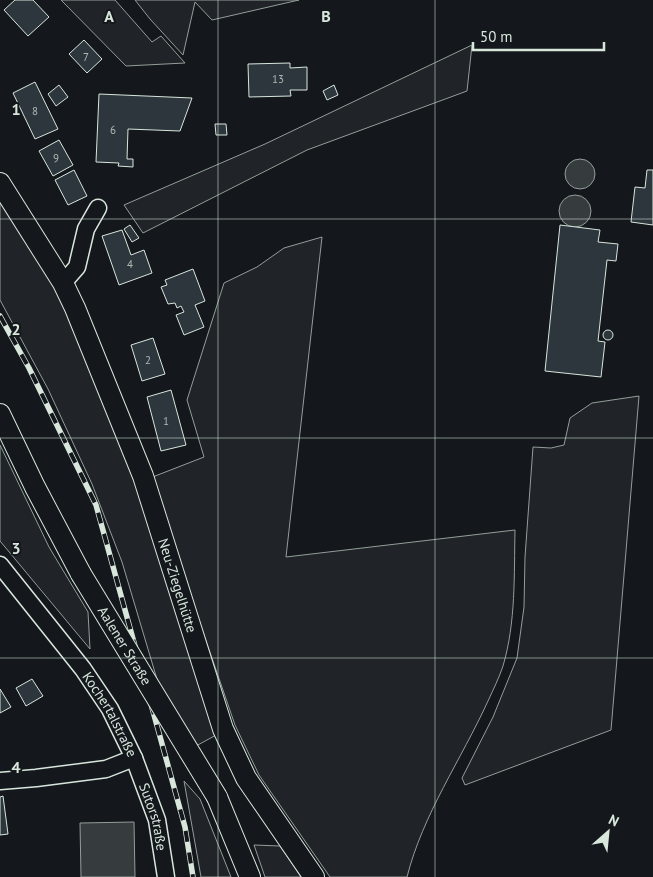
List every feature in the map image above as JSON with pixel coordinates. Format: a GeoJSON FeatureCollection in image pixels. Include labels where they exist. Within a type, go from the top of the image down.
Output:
{"type":"FeatureCollection","features":[{"type":"Feature","properties":{"kind":"street","name":"Neu-Ziegelhütte"},"geometry":{"type":"LineString","coordinates":[[0,183],[63,283],[75,308],[143,476],[223,730],[246,778],[314,877]]}},
{"type":"Feature","properties":{"kind":"street"},"geometry":{"type":"LineString","coordinates":[[63,283],[77,267],[86,229],[98,208]]}},
{"type":"Feature","properties":{"kind":"street","name":"Aalener Straße"},"geometry":{"type":"LineString","coordinates":[[0,414],[35,487],[81,574],[217,797],[250,877]]}},
{"type":"Feature","properties":{"kind":"street","name":"Kochertalstraße"},"geometry":{"type":"LineString","coordinates":[[0,565],[83,669],[110,709],[134,758],[106,769],[0,781]]}},
{"type":"Feature","properties":{"kind":"street","name":"Sutorstraße"},"geometry":{"type":"LineString","coordinates":[[134,758],[157,820],[166,877]]}},
{"type":"Feature","properties":{"kind":"shaded area"},"geometry":{"type":"Polygon","coordinates":[[[61,0],[115,0],[152,42],[161,36],[185,63],[126,66],[61,0]]]}},
{"type":"Feature","properties":{"kind":"shaded area"},"geometry":{"type":"Polygon","coordinates":[[[135,0],[299,0],[212,20],[195,2],[183,55],[135,0]]]}},
{"type":"Feature","properties":{"kind":"shaded area"},"geometry":{"type":"Polygon","coordinates":[[[472,45],[467,91],[307,150],[143,233],[124,205],[265,144],[472,45]]]}},
{"type":"Feature","properties":{"kind":"shaded area"},"geometry":{"type":"Polygon","coordinates":[[[580,159],[586,160],[594,168],[594,180],[586,188],[580,189],[574,188],[566,180],[565,174],[566,168],[574,160],[580,159]]]}},
{"type":"Feature","properties":{"kind":"shaded area"},"geometry":{"type":"Polygon","coordinates":[[[575,195],[581,196],[586,200],[590,205],[590,217],[586,222],[581,226],[575,227],[569,226],[564,222],[560,217],[559,211],[560,205],[564,200],[569,196],[575,195]]]}},
{"type":"Feature","properties":{"kind":"shaded area"},"geometry":{"type":"Polygon","coordinates":[[[0,196],[58,288],[136,480],[218,734],[196,746],[159,686],[122,562],[92,484],[48,389],[0,300],[0,196]]]}},
{"type":"Feature","properties":{"kind":"shaded area"},"geometry":{"type":"Polygon","coordinates":[[[322,237],[286,557],[515,530],[512,615],[503,666],[477,723],[433,809],[414,854],[407,877],[330,877],[259,775],[235,725],[150,478],[204,457],[187,400],[224,283],[257,267],[284,248],[322,237]]]}},
{"type":"Feature","properties":{"kind":"shaded area"},"geometry":{"type":"Polygon","coordinates":[[[639,396],[611,730],[465,785],[462,778],[493,717],[517,658],[524,607],[525,557],[533,447],[551,448],[564,445],[570,418],[592,403],[639,396]]]}},
{"type":"Feature","properties":{"kind":"shaded area"},"geometry":{"type":"Polygon","coordinates":[[[0,445],[49,547],[88,612],[90,649],[0,541],[0,445]]]}},
{"type":"Feature","properties":{"kind":"shaded area"},"geometry":{"type":"Polygon","coordinates":[[[184,781],[200,799],[231,877],[201,877],[184,781]]]}},
{"type":"Feature","properties":{"kind":"shaded area"},"geometry":{"type":"Polygon","coordinates":[[[134,822],[135,877],[81,877],[80,823],[134,822]]]}},
{"type":"Feature","properties":{"kind":"shaded area"},"geometry":{"type":"Polygon","coordinates":[[[254,845],[280,846],[301,877],[265,877],[254,845]]]}},
{"type":"Feature","properties":{"kind":"building"},"geometry":{"type":"Polygon","coordinates":[[[15,0],[33,0],[49,17],[28,36],[4,10],[15,0]]]}},
{"type":"Feature","properties":{"kind":"building"},"geometry":{"type":"Polygon","coordinates":[[[84,40],[102,59],[87,73],[69,54],[84,40]]]}},
{"type":"Feature","properties":{"kind":"building"},"geometry":{"type":"Polygon","coordinates":[[[290,63],[290,68],[307,67],[307,90],[290,90],[291,96],[249,97],[248,64],[290,63]]]}},
{"type":"Feature","properties":{"kind":"building"},"geometry":{"type":"Polygon","coordinates":[[[35,82],[58,129],[35,139],[13,93],[35,82]]]}},
{"type":"Feature","properties":{"kind":"building"},"geometry":{"type":"Polygon","coordinates":[[[59,85],[68,97],[56,106],[48,94],[59,85]]]}},
{"type":"Feature","properties":{"kind":"building"},"geometry":{"type":"Polygon","coordinates":[[[334,85],[338,95],[327,100],[323,91],[334,85]]]}},
{"type":"Feature","properties":{"kind":"building"},"geometry":{"type":"Polygon","coordinates":[[[99,94],[192,98],[180,131],[128,129],[127,159],[133,159],[133,167],[118,166],[119,163],[96,162],[99,94]]]}},
{"type":"Feature","properties":{"kind":"building"},"geometry":{"type":"Polygon","coordinates":[[[215,124],[226,124],[227,135],[216,135],[215,124]]]}},
{"type":"Feature","properties":{"kind":"building"},"geometry":{"type":"Polygon","coordinates":[[[59,140],[73,165],[53,176],[39,151],[59,140]]]}},
{"type":"Feature","properties":{"kind":"building"},"geometry":{"type":"Polygon","coordinates":[[[74,170],[87,196],[68,205],[55,180],[74,170]]]}},
{"type":"Feature","properties":{"kind":"building"},"geometry":{"type":"Polygon","coordinates":[[[647,170],[653,170],[653,225],[631,222],[635,187],[645,188],[647,170]]]}},
{"type":"Feature","properties":{"kind":"building"},"geometry":{"type":"Polygon","coordinates":[[[130,225],[139,238],[132,242],[124,229],[130,225]]]}},
{"type":"Feature","properties":{"kind":"building"},"geometry":{"type":"Polygon","coordinates":[[[560,225],[600,230],[598,242],[618,244],[616,261],[607,260],[598,341],[605,342],[601,377],[545,371],[560,225]]]}},
{"type":"Feature","properties":{"kind":"building"},"geometry":{"type":"Polygon","coordinates":[[[122,230],[131,255],[144,250],[152,273],[119,285],[102,236],[122,230]]]}},
{"type":"Feature","properties":{"kind":"building"},"geometry":{"type":"Polygon","coordinates":[[[193,269],[205,301],[195,305],[204,327],[184,335],[176,315],[184,312],[181,306],[177,308],[175,303],[168,304],[161,287],[167,285],[165,280],[193,269]]]}},
{"type":"Feature","properties":{"kind":"building"},"geometry":{"type":"Polygon","coordinates":[[[606,330],[610,330],[613,335],[612,339],[606,340],[603,337],[603,333],[606,330]]]}},
{"type":"Feature","properties":{"kind":"building"},"geometry":{"type":"Polygon","coordinates":[[[153,338],[165,374],[142,381],[131,345],[153,338]]]}},
{"type":"Feature","properties":{"kind":"building"},"geometry":{"type":"Polygon","coordinates":[[[171,390],[186,445],[161,451],[147,397],[171,390]]]}},
{"type":"Feature","properties":{"kind":"building"},"geometry":{"type":"Polygon","coordinates":[[[32,679],[43,696],[26,706],[16,688],[32,679]]]}},
{"type":"Feature","properties":{"kind":"building"},"geometry":{"type":"Polygon","coordinates":[[[0,689],[11,707],[0,713],[0,689]]]}},
{"type":"Feature","properties":{"kind":"building"},"geometry":{"type":"Polygon","coordinates":[[[3,796],[8,834],[0,835],[0,797],[3,796]]]}},
{"type":"Feature","properties":{"kind":"railway"},"geometry":{"type":"LineString","coordinates":[[0,316],[29,368],[96,505],[185,827],[193,877]]}}]}
